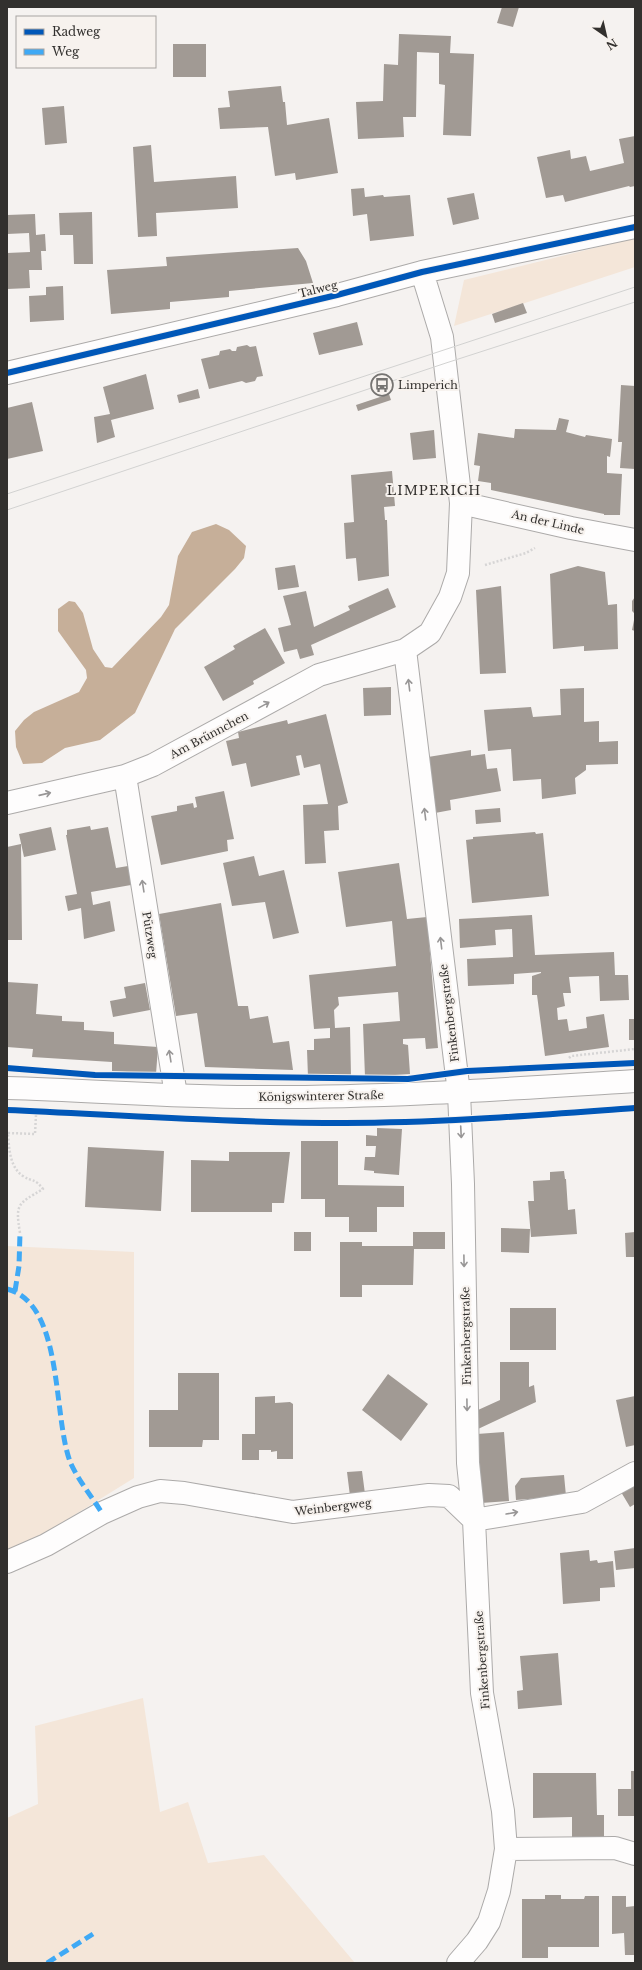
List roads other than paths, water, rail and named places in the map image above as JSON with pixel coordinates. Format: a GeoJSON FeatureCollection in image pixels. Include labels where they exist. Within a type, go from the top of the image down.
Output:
{"type":"FeatureCollection","features":[{"type":"Feature","properties":{"kind":"street","name":"Talweg"},"geometry":{"type":"LineString","coordinates":[[7,373],[337,295],[422,272],[635,227]]}},
{"type":"Feature","properties":{"kind":"street"},"geometry":{"type":"LineString","coordinates":[[405,650],[430,633],[450,597],[458,573],[461,503],[442,337],[422,272]]}},
{"type":"Feature","properties":{"kind":"street","name":"An der Linde"},"geometry":{"type":"LineString","coordinates":[[461,503],[571,528],[635,540]]}},
{"type":"Feature","properties":{"kind":"street","name":"Am Brünnchen"},"geometry":{"type":"LineString","coordinates":[[7,803],[125,776],[153,766],[319,675],[405,650]]}},
{"type":"Feature","properties":{"kind":"street","name":"Finkenbergstraße"},"geometry":{"type":"LineString","coordinates":[[405,650],[459,1093],[463,1184],[468,1463],[474,1520],[482,1693],[503,1811],[506,1849],[499,1891],[489,1922],[477,1941],[458,1963]]}},
{"type":"Feature","properties":{"kind":"street","name":"Pützweg"},"geometry":{"type":"LineString","coordinates":[[125,776],[176,1095]]}},
{"type":"Feature","properties":{"kind":"street","name":"Königswinterer Straße"},"geometry":{"type":"LineString","coordinates":[[7,1088],[176,1095],[324,1097],[459,1093],[635,1081]]}},
{"type":"Feature","properties":{"kind":"street"},"geometry":{"type":"LineString","coordinates":[[474,1520],[582,1502],[635,1473]]}},
{"type":"Feature","properties":{"kind":"street","name":"Weinbergweg"},"geometry":{"type":"LineString","coordinates":[[7,1562],[46,1545],[102,1513],[138,1497],[160,1491],[184,1493],[293,1512],[429,1495],[449,1496],[474,1520]]}},
{"type":"Feature","properties":{"kind":"street"},"geometry":{"type":"LineString","coordinates":[[506,1849],[615,1848],[635,1854]]}},
{"type":"Feature","properties":{"kind":"tram line"},"geometry":{"type":"LineString","coordinates":[[7,494],[635,287]]}},
{"type":"Feature","properties":{"kind":"tram line"},"geometry":{"type":"LineString","coordinates":[[7,510],[446,363],[635,302]]}},
{"type":"Feature","properties":{"kind":"place","name":"Limperich"},"geometry":{"type":"Point","coordinates":[382,385]}},
{"type":"Feature","properties":{"kind":"district","name":"LIMPERICH"},"geometry":{"type":"Point","coordinates":[434,490]}}]}
